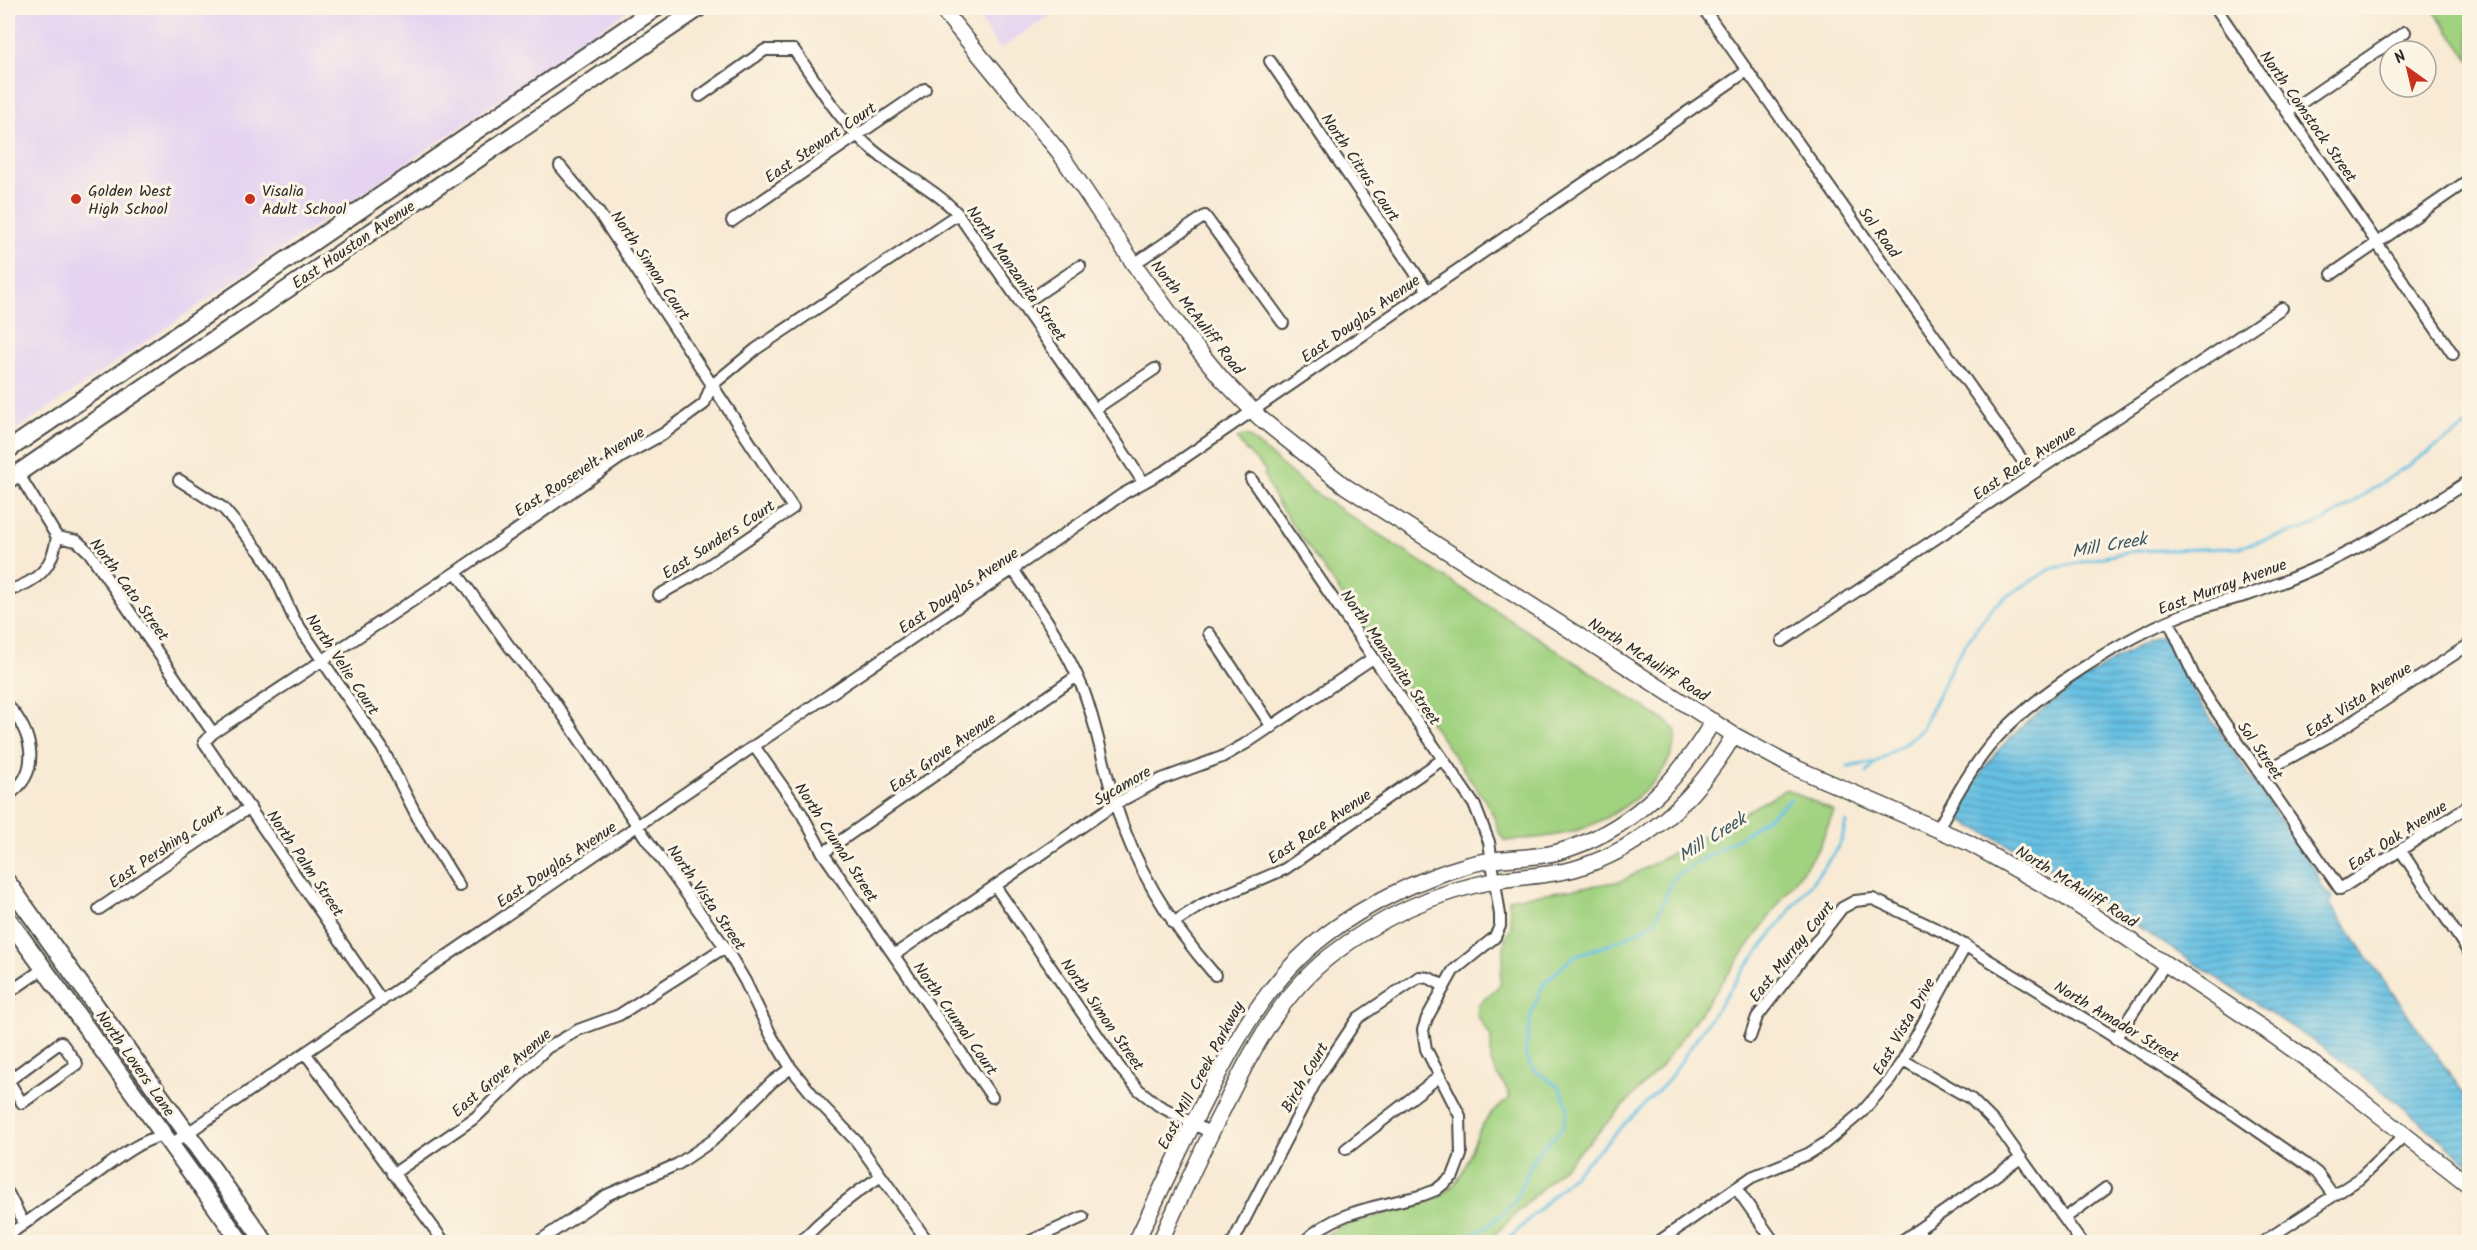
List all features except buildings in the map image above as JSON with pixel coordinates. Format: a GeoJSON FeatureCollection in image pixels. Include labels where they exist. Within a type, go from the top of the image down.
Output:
{"type":"FeatureCollection","features":[{"type":"Feature","properties":{"kind":"main road","name":"East Houston Avenue"},"geometry":{"type":"LineString","coordinates":[[8,450],[656,8]]}},
{"type":"Feature","properties":{"kind":"main road","name":"East Houston Avenue"},"geometry":{"type":"LineString","coordinates":[[13,476],[699,8]]}},
{"type":"Feature","properties":{"kind":"main road"},"geometry":{"type":"LineString","coordinates":[[202,346],[222,319],[353,230],[363,219],[362,210]]}},
{"type":"Feature","properties":{"kind":"main road","name":"North Lovers Lane"},"geometry":{"type":"LineString","coordinates":[[8,883],[265,1242]]}},
{"type":"Feature","properties":{"kind":"main road","name":"North Lovers Lane"},"geometry":{"type":"LineString","coordinates":[[8,919],[241,1242]]}},
{"type":"Feature","properties":{"kind":"main road"},"geometry":{"type":"LineString","coordinates":[[43,969],[48,968],[57,972],[92,1021],[125,1047]]}},
{"type":"Feature","properties":{"kind":"street","name":"North McAuliff Road"},"geometry":{"type":"LineString","coordinates":[[941,8],[1059,152],[1134,264],[1196,348],[1252,410],[1345,486],[1734,735],[1789,765],[1938,829],[2019,869],[2166,963],[2299,1054],[2406,1134],[2469,1186]]}},
{"type":"Feature","properties":{"kind":"street","name":"Sol Road"},"geometry":{"type":"LineString","coordinates":[[1703,8],[2032,474]]}},
{"type":"Feature","properties":{"kind":"street","name":"North Comstock Street"},"geometry":{"type":"LineString","coordinates":[[2216,8],[2453,354]]}},
{"type":"Feature","properties":{"kind":"street"},"geometry":{"type":"LineString","coordinates":[[2288,112],[2405,32]]}},
{"type":"Feature","properties":{"kind":"street","name":"North Manzanita Street"},"geometry":{"type":"LineString","coordinates":[[700,96],[765,50],[794,50],[843,120],[857,135],[873,150],[930,189],[958,214],[1095,409],[1143,482]]}},
{"type":"Feature","properties":{"kind":"street","name":"North Citrus Court"},"geometry":{"type":"LineString","coordinates":[[1270,61],[1427,290]]}},
{"type":"Feature","properties":{"kind":"street","name":"East Douglas Avenue"},"geometry":{"type":"LineString","coordinates":[[166,1140],[186,1134],[306,1054],[1143,482],[1168,469],[1747,71]]}},
{"type":"Feature","properties":{"kind":"street","name":"East Stewart Court"},"geometry":{"type":"LineString","coordinates":[[732,221],[925,89]]}},
{"type":"Feature","properties":{"kind":"street","name":"North Simon Court"},"geometry":{"type":"LineString","coordinates":[[560,166],[599,213],[677,330],[711,386]]}},
{"type":"Feature","properties":{"kind":"street"},"geometry":{"type":"LineString","coordinates":[[2332,274],[2469,179]]}},
{"type":"Feature","properties":{"kind":"street","name":"East Roosevelt Avenue"},"geometry":{"type":"LineString","coordinates":[[204,742],[213,733],[324,661],[624,456],[671,428],[704,404],[711,386],[756,349],[958,214]]}},
{"type":"Feature","properties":{"kind":"street"},"geometry":{"type":"LineString","coordinates":[[1134,264],[1205,216],[1283,323]]}},
{"type":"Feature","properties":{"kind":"street"},"geometry":{"type":"LineString","coordinates":[[1022,305],[1080,266]]}},
{"type":"Feature","properties":{"kind":"street","name":"East Race Avenue"},"geometry":{"type":"LineString","coordinates":[[1782,641],[2282,308]]}},
{"type":"Feature","properties":{"kind":"street"},"geometry":{"type":"LineString","coordinates":[[1095,409],[1155,369]]}},
{"type":"Feature","properties":{"kind":"street","name":"East Sanders Court"},"geometry":{"type":"LineString","coordinates":[[659,595],[696,574],[793,508],[711,386]]}},
{"type":"Feature","properties":{"kind":"street"},"geometry":{"type":"LineString","coordinates":[[8,591],[23,586],[47,567],[55,552],[57,537],[13,476]]}},
{"type":"Feature","properties":{"kind":"street","name":"North Manzanita Street"},"geometry":{"type":"LineString","coordinates":[[1251,478],[1443,759],[1483,822],[1489,842],[1500,915],[1498,932],[1495,937],[1453,971],[1423,1030],[1426,1049],[1460,1116],[1461,1155],[1453,1176],[1436,1190],[1424,1195],[1341,1216],[1315,1231],[1304,1242]]}},
{"type":"Feature","properties":{"kind":"street","name":"North Velie Court"},"geometry":{"type":"LineString","coordinates":[[179,480],[223,508],[260,552],[271,568],[294,619],[382,748],[424,829],[459,886]]}},
{"type":"Feature","properties":{"kind":"street","name":"East Murray Avenue"},"geometry":{"type":"LineString","coordinates":[[1938,829],[1961,786],[1990,746],[2029,708],[2117,647],[2197,609],[2251,594],[2312,569],[2385,533],[2469,480]]}},
{"type":"Feature","properties":{"kind":"street","name":"North Cato Street"},"geometry":{"type":"LineString","coordinates":[[57,537],[77,541],[89,552],[213,733]]}},
{"type":"Feature","properties":{"kind":"street"},"geometry":{"type":"LineString","coordinates":[[1014,571],[1058,636],[1077,676],[1095,724],[1115,804],[1140,869],[1187,944],[1215,975]]}},
{"type":"Feature","properties":{"kind":"street","name":"North Vista Street"},"geometry":{"type":"LineString","coordinates":[[456,572],[509,646],[553,700],[638,826],[725,947],[745,981],[772,1037],[791,1068],[816,1099],[857,1142],[927,1242]]}},
{"type":"Feature","properties":{"kind":"street","name":"Sol Street"},"geometry":{"type":"LineString","coordinates":[[2169,621],[2194,676],[2340,889]]}},
{"type":"Feature","properties":{"kind":"street"},"geometry":{"type":"LineString","coordinates":[[1209,633],[1272,727]]}},
{"type":"Feature","properties":{"kind":"street","name":"East Vista Avenue"},"geometry":{"type":"LineString","coordinates":[[2260,774],[2335,733],[2469,644]]}},
{"type":"Feature","properties":{"kind":"street","name":"Sycamore"},"geometry":{"type":"LineString","coordinates":[[894,955],[1115,804],[1162,779],[1222,757],[1272,727],[1373,658]]}},
{"type":"Feature","properties":{"kind":"street","name":"East Grove Avenue"},"geometry":{"type":"LineString","coordinates":[[823,853],[1077,676]]}},
{"type":"Feature","properties":{"kind":"street"},"geometry":{"type":"LineString","coordinates":[[8,706],[24,726],[30,745],[31,764],[24,780],[8,795]]}},
{"type":"Feature","properties":{"kind":"street","name":"East Mill Creek Parkway"},"geometry":{"type":"LineString","coordinates":[[1136,1242],[1231,1050],[1257,1007],[1278,979],[1304,952],[1328,933],[1388,896],[1468,865],[1557,852],[1601,835],[1624,821],[1668,786],[1685,766],[1713,721]]}},
{"type":"Feature","properties":{"kind":"street","name":"East Mill Creek Parkway"},"geometry":{"type":"LineString","coordinates":[[1160,1242],[1248,1057],[1285,1001],[1329,957],[1413,905],[1495,880],[1548,875],[1576,868],[1631,844],[1658,825],[1706,779],[1734,735]]}},
{"type":"Feature","properties":{"kind":"street","name":"North Palm Street"},"geometry":{"type":"LineString","coordinates":[[204,742],[382,1001]]}},
{"type":"Feature","properties":{"kind":"street","name":"North Crumal Street"},"geometry":{"type":"LineString","coordinates":[[754,746],[802,814],[823,853],[894,955]]}},
{"type":"Feature","properties":{"kind":"street","name":"East Race Avenue"},"geometry":{"type":"LineString","coordinates":[[1173,923],[1203,904],[1285,869],[1443,759]]}},
{"type":"Feature","properties":{"kind":"street","name":"East Oak Avenue"},"geometry":{"type":"LineString","coordinates":[[2340,889],[2469,805]]}},
{"type":"Feature","properties":{"kind":"street","name":"East Pershing Court"},"geometry":{"type":"LineString","coordinates":[[99,909],[250,807]]}},
{"type":"Feature","properties":{"kind":"street"},"geometry":{"type":"LineString","coordinates":[[2401,850],[2469,954]]}},
{"type":"Feature","properties":{"kind":"street","name":"North Simon Street"},"geometry":{"type":"LineString","coordinates":[[995,886],[1120,1068],[1139,1090],[1158,1105],[1211,1133]]}},
{"type":"Feature","properties":{"kind":"street","name":"North Amador Street"},"geometry":{"type":"LineString","coordinates":[[1868,899],[1873,899],[1922,921],[1966,945],[2191,1085],[2317,1173],[2333,1196]]}},
{"type":"Feature","properties":{"kind":"street","name":"East Murray Court"},"geometry":{"type":"LineString","coordinates":[[1750,1037],[1757,1017],[1842,908],[1856,901],[1868,899]]}},
{"type":"Feature","properties":{"kind":"street","name":"East Vista Drive"},"geometry":{"type":"LineString","coordinates":[[1736,1188],[1766,1170],[1808,1154],[1836,1135],[1879,1094],[1903,1060],[1966,945]]}},
{"type":"Feature","properties":{"kind":"street","name":"East Grove Avenue"},"geometry":{"type":"LineString","coordinates":[[393,1174],[476,1117],[547,1048],[578,1030],[619,1015],[725,947]]}},
{"type":"Feature","properties":{"kind":"street","name":"North Crumal Court"},"geometry":{"type":"LineString","coordinates":[[894,955],[992,1097]]}},
{"type":"Feature","properties":{"kind":"street"},"geometry":{"type":"LineString","coordinates":[[2115,1039],[2166,963]]}},
{"type":"Feature","properties":{"kind":"street"},"geometry":{"type":"LineString","coordinates":[[8,993],[43,969]]}},
{"type":"Feature","properties":{"kind":"street","name":"Birch Court"},"geometry":{"type":"LineString","coordinates":[[1233,1242],[1317,1079],[1358,1018],[1419,977],[1429,978],[1444,986]]}},
{"type":"Feature","properties":{"kind":"street"},"geometry":{"type":"LineString","coordinates":[[61,1042],[77,1064],[22,1103],[8,1080],[61,1042]]}},
{"type":"Feature","properties":{"kind":"street"},"geometry":{"type":"LineString","coordinates":[[306,1054],[444,1242]]}},
{"type":"Feature","properties":{"kind":"street"},"geometry":{"type":"LineString","coordinates":[[1903,1060],[1971,1099],[1998,1126],[2081,1242]]}},
{"type":"Feature","properties":{"kind":"street"},"geometry":{"type":"LineString","coordinates":[[538,1242],[607,1195],[678,1164],[712,1141],[772,1082],[791,1068]]}},
{"type":"Feature","properties":{"kind":"street"},"geometry":{"type":"LineString","coordinates":[[1346,1149],[1440,1076]]}},
{"type":"Feature","properties":{"kind":"street"},"geometry":{"type":"LineString","coordinates":[[2263,1242],[2359,1179],[2406,1134]]}},
{"type":"Feature","properties":{"kind":"street"},"geometry":{"type":"LineString","coordinates":[[8,1235],[137,1145],[166,1140]]}},
{"type":"Feature","properties":{"kind":"street"},"geometry":{"type":"LineString","coordinates":[[1900,1242],[2021,1158]]}},
{"type":"Feature","properties":{"kind":"street"},"geometry":{"type":"LineString","coordinates":[[800,1242],[847,1198],[880,1176]]}},
{"type":"Feature","properties":{"kind":"street"},"geometry":{"type":"LineString","coordinates":[[1658,1242],[1736,1188],[1774,1242]]}},
{"type":"Feature","properties":{"kind":"street"},"geometry":{"type":"LineString","coordinates":[[2065,1218],[2106,1188]]}},
{"type":"Feature","properties":{"kind":"street"},"geometry":{"type":"LineString","coordinates":[[8,1193],[24,1224]]}},
{"type":"Feature","properties":{"kind":"street"},"geometry":{"type":"LineString","coordinates":[[1028,1242],[1083,1217]]}},
{"type":"Feature","properties":{"kind":"street"},"geometry":{"type":"LineString","coordinates":[[1918,1230],[1926,1242]]}},
{"type":"Feature","properties":{"kind":"shaded area"},"geometry":{"type":"Polygon","coordinates":[[[8,8],[631,8],[8,436],[8,8]]]}},
{"type":"Feature","properties":{"kind":"shaded area"},"geometry":{"type":"Polygon","coordinates":[[[971,8],[1061,8],[1000,49],[971,8]]]}},
{"type":"Feature","properties":{"kind":"green space"},"geometry":{"type":"Polygon","coordinates":[[[2432,8],[2469,8],[2469,60],[2432,8]]]}},
{"type":"Feature","properties":{"kind":"green space"},"geometry":{"type":"Polygon","coordinates":[[[1243,436],[1249,437],[1312,491],[1670,724],[1676,731],[1674,747],[1659,776],[1634,799],[1591,825],[1560,835],[1505,841],[1484,799],[1276,501],[1264,475],[1266,471],[1237,439],[1243,436]]]}},
{"type":"Feature","properties":{"kind":"green space"},"geometry":{"type":"Polygon","coordinates":[[[1786,789],[1834,811],[1819,848],[1663,1064],[1594,1137],[1487,1242],[1315,1242],[1339,1227],[1436,1199],[1448,1191],[1462,1172],[1481,1127],[1490,1114],[1510,1098],[1491,1062],[1491,1037],[1477,1015],[1478,1005],[1500,985],[1505,939],[1511,928],[1509,899],[1622,881],[1786,789]]]}},
{"type":"Feature","properties":{"kind":"water"},"geometry":{"type":"Polygon","coordinates":[[[2157,637],[2164,637],[2200,703],[2314,869],[2323,889],[2333,897],[2330,904],[2469,1101],[2469,1164],[2397,1102],[2321,1046],[2032,857],[1960,820],[1959,811],[1962,803],[1990,760],[2005,743],[2067,691],[2114,660],[2157,637]]]}},
{"type":"Feature","properties":{"kind":"waterway","name":"Mill Creek"},"geometry":{"type":"LineString","coordinates":[[1848,767],[1876,762],[1921,730],[1953,664],[1992,608],[2002,599],[2051,569],[2131,551],[2236,548],[2304,529],[2326,520],[2470,424]]}},
{"type":"Feature","properties":{"kind":"waterway"},"geometry":{"type":"LineString","coordinates":[[1867,773],[1875,763]]}},
{"type":"Feature","properties":{"kind":"waterway","name":"Mill Creek"},"geometry":{"type":"LineString","coordinates":[[1458,1242],[1490,1225],[1514,1203],[1535,1156],[1563,1128],[1568,1107],[1559,1087],[1536,1071],[1525,1054],[1532,1011],[1548,979],[1576,955],[1614,943],[1654,923],[1674,877],[1751,830],[1791,799]]}},
{"type":"Feature","properties":{"kind":"waterway"},"geometry":{"type":"LineString","coordinates":[[1506,1242],[1666,1083],[1740,975],[1833,855],[1842,839],[1846,822]]}},
{"type":"Feature","properties":{"kind":"place","name":"Golden West High School"},"geometry":{"type":"Point","coordinates":[76,199]}},
{"type":"Feature","properties":{"kind":"place","name":"Visalia Adult School"},"geometry":{"type":"Point","coordinates":[250,199]}}]}
